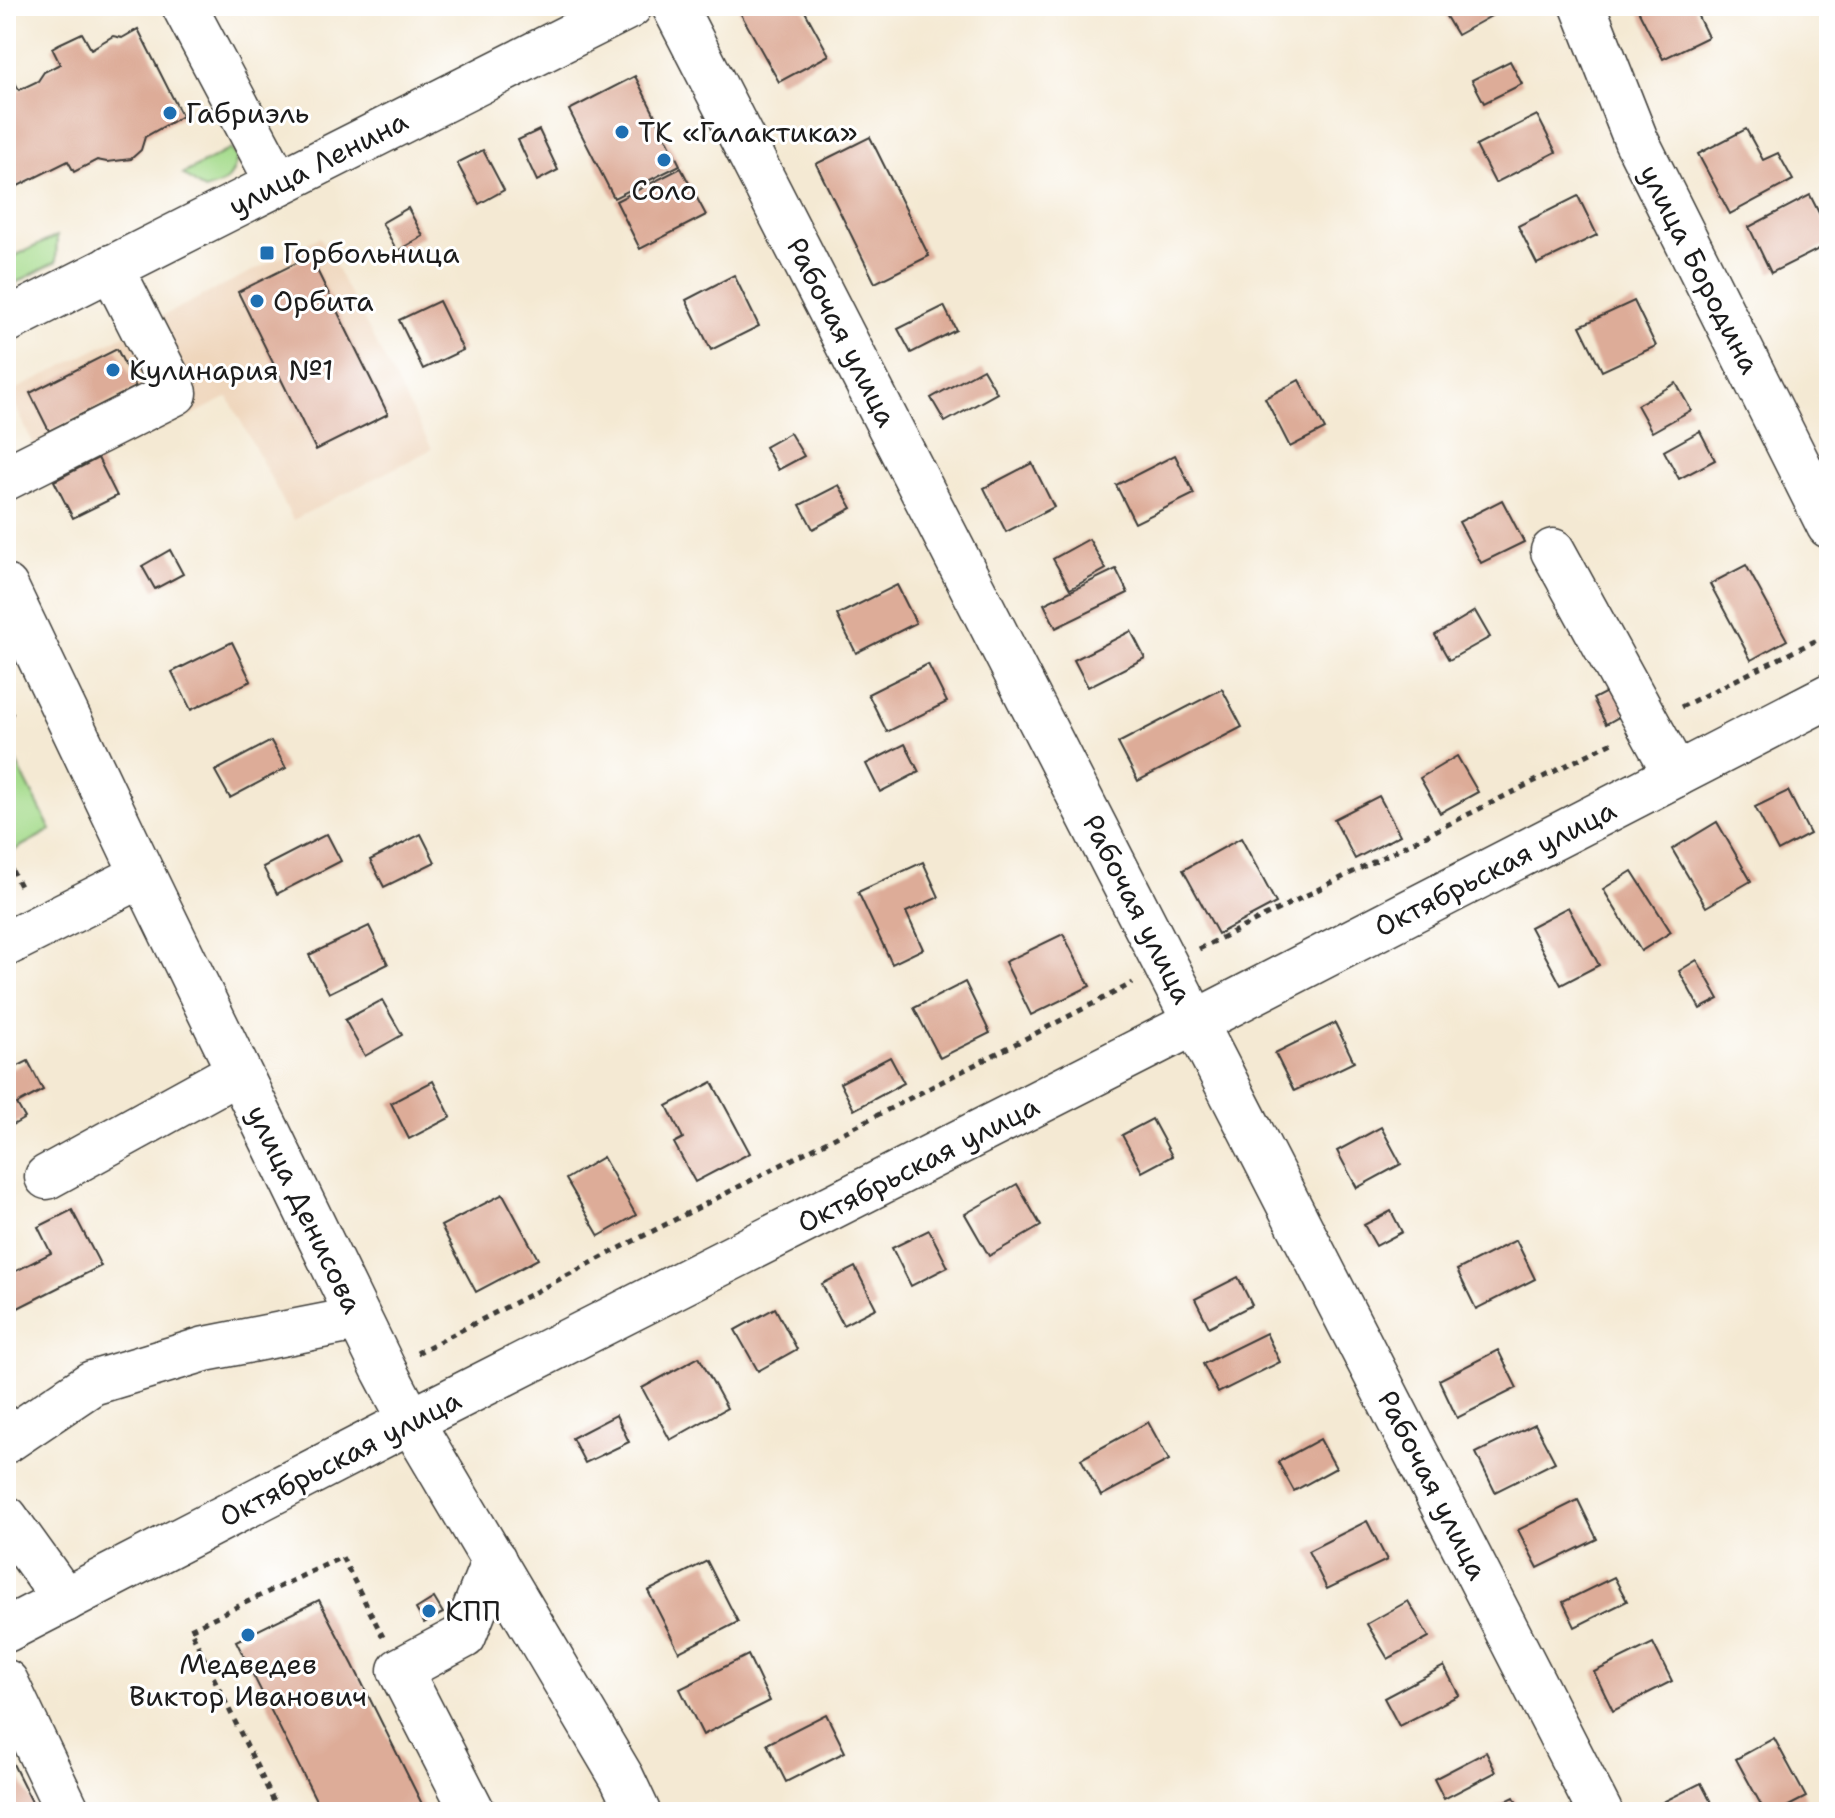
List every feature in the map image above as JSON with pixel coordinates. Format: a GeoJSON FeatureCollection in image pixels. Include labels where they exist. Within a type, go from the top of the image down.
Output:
{"type":"FeatureCollection","features":[{"type":"Feature","properties":{"kind":"street"},"geometry":{"type":"LineString","coordinates":[[184,6],[278,183]]}},
{"type":"Feature","properties":{"kind":"street","name":"улица Ленина"},"geometry":{"type":"LineString","coordinates":[[6,321],[630,6]]}},
{"type":"Feature","properties":{"kind":"street","name":"Рабочая улица"},"geometry":{"type":"LineString","coordinates":[[674,6],[1600,1812]]}},
{"type":"Feature","properties":{"kind":"street","name":"улица Бородина"},"geometry":{"type":"LineString","coordinates":[[1583,6],[1636,140],[1829,526]]}},
{"type":"Feature","properties":{"kind":"street"},"geometry":{"type":"LineString","coordinates":[[6,478],[175,393],[111,267]]}},
{"type":"Feature","properties":{"kind":"street"},"geometry":{"type":"LineString","coordinates":[[1553,551],[1676,775]]}},
{"type":"Feature","properties":{"kind":"street","name":"улица Денисова"},"geometry":{"type":"LineString","coordinates":[[6,587],[384,1370],[622,1778],[638,1812]]}},
{"type":"Feature","properties":{"kind":"street","name":"Октябрьская улица"},"geometry":{"type":"LineString","coordinates":[[6,1630],[1829,696]]}},
{"type":"Feature","properties":{"kind":"street"},"geometry":{"type":"LineString","coordinates":[[6,944],[143,875]]}},
{"type":"Feature","properties":{"kind":"street"},"geometry":{"type":"LineString","coordinates":[[47,1177],[238,1072]]}},
{"type":"Feature","properties":{"kind":"street"},"geometry":{"type":"LineString","coordinates":[[6,1441],[92,1383],[205,1349],[358,1319]]}},
{"type":"Feature","properties":{"kind":"street"},"geometry":{"type":"LineString","coordinates":[[6,1518],[65,1600]]}},
{"type":"Feature","properties":{"kind":"street"},"geometry":{"type":"LineString","coordinates":[[473,1812],[400,1670],[464,1636],[494,1560]]}},
{"type":"Feature","properties":{"kind":"street"},"geometry":{"type":"LineString","coordinates":[[6,1682],[68,1812]]}},
{"type":"Feature","properties":{"kind":"path"},"geometry":{"type":"LineString","coordinates":[[384,1370],[1167,965],[1829,634]]}},
{"type":"Feature","properties":{"kind":"path"},"geometry":{"type":"LineString","coordinates":[[6,727],[12,712]]}},
{"type":"Feature","properties":{"kind":"path"},"geometry":{"type":"LineString","coordinates":[[6,859],[22,890]]}},
{"type":"Feature","properties":{"kind":"path"},"geometry":{"type":"LineString","coordinates":[[279,1812],[190,1629],[342,1557],[400,1670]]}},
{"type":"Feature","properties":{"kind":"shaded area"},"geometry":{"type":"Polygon","coordinates":[[[320,237],[432,449],[293,520],[228,397],[50,479],[9,393],[320,237]]]}},
{"type":"Feature","properties":{"kind":"green space"},"geometry":{"type":"Polygon","coordinates":[[[230,149],[237,157],[233,171],[218,186],[204,190],[183,174],[230,149]]]}},
{"type":"Feature","properties":{"kind":"green space"},"geometry":{"type":"Polygon","coordinates":[[[57,236],[56,262],[6,288],[6,260],[57,236]]]}},
{"type":"Feature","properties":{"kind":"green space"},"geometry":{"type":"Polygon","coordinates":[[[9,748],[51,830],[11,852],[6,842],[6,756],[9,748]]]}},
{"type":"Feature","properties":{"kind":"building"},"geometry":{"type":"Polygon","coordinates":[[[744,6],[802,6],[829,55],[779,82],[738,9],[744,6]]]}},
{"type":"Feature","properties":{"kind":"building"},"geometry":{"type":"Polygon","coordinates":[[[1487,6],[1493,15],[1457,35],[1441,8],[1487,6]]]}},
{"type":"Feature","properties":{"kind":"building"},"geometry":{"type":"Polygon","coordinates":[[[1647,6],[1693,6],[1708,37],[1663,59],[1638,10],[1647,6]]]}},
{"type":"Feature","properties":{"kind":"building"},"geometry":{"type":"Polygon","coordinates":[[[138,29],[182,116],[145,137],[141,150],[131,159],[97,160],[74,172],[68,161],[6,192],[6,66],[19,90],[38,81],[44,72],[60,64],[52,48],[59,44],[82,33],[91,49],[113,36],[122,38],[138,29]]]}},
{"type":"Feature","properties":{"kind":"building"},"geometry":{"type":"Polygon","coordinates":[[[1510,61],[1522,84],[1484,103],[1472,80],[1510,61]]]}},
{"type":"Feature","properties":{"kind":"building","name":"ТК «Галактика»"},"geometry":{"type":"Polygon","coordinates":[[[635,76],[680,165],[614,198],[569,110],[635,76]]]}},
{"type":"Feature","properties":{"kind":"building"},"geometry":{"type":"Polygon","coordinates":[[[1537,115],[1556,152],[1495,183],[1476,146],[1537,115]]]}},
{"type":"Feature","properties":{"kind":"building"},"geometry":{"type":"Polygon","coordinates":[[[1746,129],[1763,160],[1778,153],[1793,180],[1730,214],[1698,154],[1746,129]]]}},
{"type":"Feature","properties":{"kind":"building"},"geometry":{"type":"Polygon","coordinates":[[[539,130],[558,170],[537,181],[518,140],[539,130]]]}},
{"type":"Feature","properties":{"kind":"building"},"geometry":{"type":"Polygon","coordinates":[[[870,137],[929,256],[875,283],[816,164],[870,137]]]}},
{"type":"Feature","properties":{"kind":"building"},"geometry":{"type":"Polygon","coordinates":[[[483,150],[504,190],[479,204],[457,163],[483,150]]]}},
{"type":"Feature","properties":{"kind":"building"},"geometry":{"type":"Polygon","coordinates":[[[681,168],[706,215],[640,249],[616,201],[681,168]]]}},
{"type":"Feature","properties":{"kind":"building"},"geometry":{"type":"Polygon","coordinates":[[[1810,195],[1829,233],[1829,244],[1771,273],[1749,227],[1810,195]]]}},
{"type":"Feature","properties":{"kind":"building"},"geometry":{"type":"Polygon","coordinates":[[[1578,196],[1597,235],[1537,264],[1518,226],[1578,196]]]}},
{"type":"Feature","properties":{"kind":"building"},"geometry":{"type":"Polygon","coordinates":[[[408,208],[423,236],[397,251],[382,223],[408,208]]]}},
{"type":"Feature","properties":{"kind":"building"},"geometry":{"type":"Polygon","coordinates":[[[310,256],[388,414],[316,450],[238,292],[310,256]]]}},
{"type":"Feature","properties":{"kind":"building"},"geometry":{"type":"Polygon","coordinates":[[[734,275],[759,326],[711,350],[686,300],[734,275]]]}},
{"type":"Feature","properties":{"kind":"building"},"geometry":{"type":"Polygon","coordinates":[[[439,301],[463,350],[423,369],[399,320],[439,301]]]}},
{"type":"Feature","properties":{"kind":"building"},"geometry":{"type":"Polygon","coordinates":[[[1634,301],[1656,346],[1602,371],[1580,326],[1634,301]]]}},
{"type":"Feature","properties":{"kind":"building"},"geometry":{"type":"Polygon","coordinates":[[[944,306],[956,330],[911,353],[898,329],[944,306]]]}},
{"type":"Feature","properties":{"kind":"building"},"geometry":{"type":"Polygon","coordinates":[[[117,349],[136,387],[49,431],[30,393],[117,349]]]}},
{"type":"Feature","properties":{"kind":"building"},"geometry":{"type":"Polygon","coordinates":[[[983,369],[997,393],[945,422],[931,398],[983,369]]]}},
{"type":"Feature","properties":{"kind":"building"},"geometry":{"type":"Polygon","coordinates":[[[1299,380],[1325,429],[1290,447],[1265,398],[1299,380]]]}},
{"type":"Feature","properties":{"kind":"building"},"geometry":{"type":"Polygon","coordinates":[[[1676,383],[1691,410],[1652,432],[1637,405],[1676,383]]]}},
{"type":"Feature","properties":{"kind":"building"},"geometry":{"type":"Polygon","coordinates":[[[1700,431],[1715,460],[1679,479],[1664,451],[1700,431]]]}},
{"type":"Feature","properties":{"kind":"building"},"geometry":{"type":"Polygon","coordinates":[[[790,433],[804,456],[778,470],[765,447],[790,433]]]}},
{"type":"Feature","properties":{"kind":"building"},"geometry":{"type":"Polygon","coordinates":[[[1175,455],[1194,494],[1135,523],[1116,485],[1175,455]]]}},
{"type":"Feature","properties":{"kind":"building"},"geometry":{"type":"Polygon","coordinates":[[[98,458],[117,496],[73,518],[54,481],[98,458]]]}},
{"type":"Feature","properties":{"kind":"building"},"geometry":{"type":"Polygon","coordinates":[[[1032,463],[1054,507],[1006,532],[984,488],[1032,463]]]}},
{"type":"Feature","properties":{"kind":"building"},"geometry":{"type":"Polygon","coordinates":[[[839,485],[852,508],[813,529],[800,505],[839,485]]]}},
{"type":"Feature","properties":{"kind":"building"},"geometry":{"type":"Polygon","coordinates":[[[1502,500],[1524,542],[1481,563],[1459,522],[1502,500]]]}},
{"type":"Feature","properties":{"kind":"building"},"geometry":{"type":"Polygon","coordinates":[[[1089,539],[1106,569],[1070,589],[1053,559],[1089,539]]]}},
{"type":"Feature","properties":{"kind":"building"},"geometry":{"type":"Polygon","coordinates":[[[170,550],[183,574],[155,589],[142,566],[170,550]]]}},
{"type":"Feature","properties":{"kind":"building"},"geometry":{"type":"Polygon","coordinates":[[[1746,565],[1787,640],[1751,660],[1710,584],[1746,565]]]}},
{"type":"Feature","properties":{"kind":"building"},"geometry":{"type":"Polygon","coordinates":[[[1116,569],[1128,593],[1056,628],[1044,604],[1116,569]]]}},
{"type":"Feature","properties":{"kind":"building"},"geometry":{"type":"Polygon","coordinates":[[[897,585],[916,623],[856,653],[837,615],[897,585]]]}},
{"type":"Feature","properties":{"kind":"building"},"geometry":{"type":"Polygon","coordinates":[[[1475,611],[1490,637],[1449,660],[1435,635],[1475,611]]]}},
{"type":"Feature","properties":{"kind":"building"},"geometry":{"type":"Polygon","coordinates":[[[1131,631],[1145,658],[1088,687],[1074,660],[1131,631]]]}},
{"type":"Feature","properties":{"kind":"building"},"geometry":{"type":"Polygon","coordinates":[[[232,642],[251,681],[191,710],[172,672],[232,642]]]}},
{"type":"Feature","properties":{"kind":"building"},"geometry":{"type":"Polygon","coordinates":[[[928,664],[947,702],[887,732],[868,694],[928,664]]]}},
{"type":"Feature","properties":{"kind":"building"},"geometry":{"type":"Polygon","coordinates":[[[1618,686],[1631,710],[1606,724],[1593,699],[1618,686]]]}},
{"type":"Feature","properties":{"kind":"building"},"geometry":{"type":"Polygon","coordinates":[[[1222,689],[1242,727],[1138,781],[1118,743],[1222,689]]]}},
{"type":"Feature","properties":{"kind":"building"},"geometry":{"type":"Polygon","coordinates":[[[271,741],[286,768],[230,798],[215,771],[271,741]]]}},
{"type":"Feature","properties":{"kind":"building"},"geometry":{"type":"Polygon","coordinates":[[[905,744],[919,772],[880,792],[866,764],[905,744]]]}},
{"type":"Feature","properties":{"kind":"building"},"geometry":{"type":"Polygon","coordinates":[[[1457,756],[1478,792],[1440,813],[1420,778],[1457,756]]]}},
{"type":"Feature","properties":{"kind":"building"},"geometry":{"type":"Polygon","coordinates":[[[1788,791],[1810,834],[1778,851],[1755,807],[1788,791]]]}},
{"type":"Feature","properties":{"kind":"building"},"geometry":{"type":"Polygon","coordinates":[[[1379,796],[1400,835],[1355,859],[1334,819],[1379,796]]]}},
{"type":"Feature","properties":{"kind":"building"},"geometry":{"type":"Polygon","coordinates":[[[1717,822],[1751,881],[1706,907],[1672,849],[1717,822]]]}},
{"type":"Feature","properties":{"kind":"building"},"geometry":{"type":"Polygon","coordinates":[[[327,834],[341,861],[277,894],[263,867],[327,834]]]}},
{"type":"Feature","properties":{"kind":"building"},"geometry":{"type":"Polygon","coordinates":[[[421,834],[435,862],[384,887],[370,860],[421,834]]]}},
{"type":"Feature","properties":{"kind":"building"},"geometry":{"type":"Polygon","coordinates":[[[1241,838],[1276,903],[1218,934],[1183,870],[1241,838]]]}},
{"type":"Feature","properties":{"kind":"building"},"geometry":{"type":"Polygon","coordinates":[[[923,862],[939,897],[906,912],[923,949],[892,964],[858,892],[923,862]]]}},
{"type":"Feature","properties":{"kind":"building"},"geometry":{"type":"Polygon","coordinates":[[[1632,871],[1671,932],[1641,951],[1603,889],[1632,871]]]}},
{"type":"Feature","properties":{"kind":"building"},"geometry":{"type":"Polygon","coordinates":[[[1568,907],[1599,965],[1561,985],[1530,927],[1568,907]]]}},
{"type":"Feature","properties":{"kind":"building"},"geometry":{"type":"Polygon","coordinates":[[[369,926],[388,964],[329,993],[309,955],[369,926]]]}},
{"type":"Feature","properties":{"kind":"building"},"geometry":{"type":"Polygon","coordinates":[[[1063,934],[1090,986],[1031,1015],[1005,962],[1063,934]]]}},
{"type":"Feature","properties":{"kind":"building"},"geometry":{"type":"Polygon","coordinates":[[[1697,960],[1719,999],[1700,1009],[1679,971],[1697,960]]]}},
{"type":"Feature","properties":{"kind":"building"},"geometry":{"type":"Polygon","coordinates":[[[965,982],[990,1033],[940,1058],[914,1008],[965,982]]]}},
{"type":"Feature","properties":{"kind":"building"},"geometry":{"type":"Polygon","coordinates":[[[382,1000],[402,1035],[365,1056],[345,1020],[382,1000]]]}},
{"type":"Feature","properties":{"kind":"building"},"geometry":{"type":"Polygon","coordinates":[[[1335,1023],[1354,1062],[1294,1091],[1275,1053],[1335,1023]]]}},
{"type":"Feature","properties":{"kind":"building"},"geometry":{"type":"Polygon","coordinates":[[[890,1057],[904,1083],[854,1110],[840,1083],[890,1057]]]}},
{"type":"Feature","properties":{"kind":"building"},"geometry":{"type":"Polygon","coordinates":[[[28,1061],[43,1090],[17,1104],[25,1118],[6,1129],[6,1072],[28,1061]]]}},
{"type":"Feature","properties":{"kind":"building"},"geometry":{"type":"Polygon","coordinates":[[[433,1081],[451,1117],[409,1139],[391,1103],[433,1081]]]}},
{"type":"Feature","properties":{"kind":"building"},"geometry":{"type":"Polygon","coordinates":[[[712,1082],[750,1153],[695,1182],[674,1143],[683,1138],[667,1106],[712,1082]]]}},
{"type":"Feature","properties":{"kind":"building"},"geometry":{"type":"Polygon","coordinates":[[[1152,1119],[1172,1156],[1142,1172],[1122,1135],[1152,1119]]]}},
{"type":"Feature","properties":{"kind":"building"},"geometry":{"type":"Polygon","coordinates":[[[1381,1127],[1401,1164],[1357,1188],[1337,1151],[1381,1127]]]}},
{"type":"Feature","properties":{"kind":"building"},"geometry":{"type":"Polygon","coordinates":[[[603,1157],[636,1215],[599,1236],[566,1179],[603,1157]]]}},
{"type":"Feature","properties":{"kind":"building"},"geometry":{"type":"Polygon","coordinates":[[[1017,1184],[1041,1226],[989,1256],[965,1214],[1017,1184]]]}},
{"type":"Feature","properties":{"kind":"building"},"geometry":{"type":"Polygon","coordinates":[[[503,1194],[538,1259],[476,1292],[441,1226],[503,1194]]]}},
{"type":"Feature","properties":{"kind":"building"},"geometry":{"type":"Polygon","coordinates":[[[72,1210],[101,1266],[6,1314],[6,1276],[51,1253],[38,1227],[72,1210]]]}},
{"type":"Feature","properties":{"kind":"building"},"geometry":{"type":"Polygon","coordinates":[[[1391,1211],[1402,1232],[1376,1246],[1364,1225],[1391,1211]]]}},
{"type":"Feature","properties":{"kind":"building"},"geometry":{"type":"Polygon","coordinates":[[[929,1230],[948,1267],[911,1286],[892,1248],[929,1230]]]}},
{"type":"Feature","properties":{"kind":"building"},"geometry":{"type":"Polygon","coordinates":[[[1516,1240],[1535,1279],[1476,1309],[1457,1270],[1516,1240]]]}},
{"type":"Feature","properties":{"kind":"building"},"geometry":{"type":"Polygon","coordinates":[[[855,1267],[876,1308],[843,1325],[822,1284],[855,1267]]]}},
{"type":"Feature","properties":{"kind":"building"},"geometry":{"type":"Polygon","coordinates":[[[1238,1277],[1252,1305],[1209,1327],[1195,1299],[1238,1277]]]}},
{"type":"Feature","properties":{"kind":"building"},"geometry":{"type":"Polygon","coordinates":[[[775,1308],[797,1349],[758,1371],[735,1330],[775,1308]]]}},
{"type":"Feature","properties":{"kind":"building"},"geometry":{"type":"Polygon","coordinates":[[[1266,1333],[1280,1362],[1218,1393],[1203,1364],[1266,1333]]]}},
{"type":"Feature","properties":{"kind":"building"},"geometry":{"type":"Polygon","coordinates":[[[1498,1350],[1517,1388],[1457,1418],[1439,1380],[1498,1350]]]}},
{"type":"Feature","properties":{"kind":"building"},"geometry":{"type":"Polygon","coordinates":[[[699,1357],[727,1408],[670,1440],[642,1388],[699,1357]]]}},
{"type":"Feature","properties":{"kind":"building"},"geometry":{"type":"Polygon","coordinates":[[[616,1415],[629,1442],[585,1463],[572,1438],[616,1415]]]}},
{"type":"Feature","properties":{"kind":"building"},"geometry":{"type":"Polygon","coordinates":[[[1148,1422],[1169,1460],[1101,1496],[1081,1459],[1148,1422]]]}},
{"type":"Feature","properties":{"kind":"building"},"geometry":{"type":"Polygon","coordinates":[[[1535,1424],[1555,1462],[1495,1492],[1476,1453],[1535,1424]]]}},
{"type":"Feature","properties":{"kind":"building"},"geometry":{"type":"Polygon","coordinates":[[[1320,1439],[1336,1468],[1294,1491],[1278,1462],[1320,1439]]]}},
{"type":"Feature","properties":{"kind":"building"},"geometry":{"type":"Polygon","coordinates":[[[1578,1500],[1597,1539],[1538,1568],[1518,1530],[1578,1500]]]}},
{"type":"Feature","properties":{"kind":"building"},"geometry":{"type":"Polygon","coordinates":[[[1367,1521],[1387,1560],[1327,1589],[1308,1551],[1367,1521]]]}},
{"type":"Feature","properties":{"kind":"building"},"geometry":{"type":"Polygon","coordinates":[[[707,1561],[738,1622],[679,1652],[648,1591],[707,1561]]]}},
{"type":"Feature","properties":{"kind":"building"},"geometry":{"type":"Polygon","coordinates":[[[1614,1577],[1627,1601],[1575,1627],[1563,1602],[1614,1577]]]}},
{"type":"Feature","properties":{"kind":"building","name":"КПП"},"geometry":{"type":"Polygon","coordinates":[[[434,1598],[443,1613],[424,1623],[416,1609],[434,1598]]]}},
{"type":"Feature","properties":{"kind":"building"},"geometry":{"type":"Polygon","coordinates":[[[319,1600],[426,1812],[322,1812],[236,1641],[319,1600]]]}},
{"type":"Feature","properties":{"kind":"building"},"geometry":{"type":"Polygon","coordinates":[[[1408,1601],[1429,1637],[1388,1659],[1367,1624],[1408,1601]]]}},
{"type":"Feature","properties":{"kind":"building"},"geometry":{"type":"Polygon","coordinates":[[[1653,1643],[1672,1681],[1613,1711],[1594,1672],[1653,1643]]]}},
{"type":"Feature","properties":{"kind":"building"},"geometry":{"type":"Polygon","coordinates":[[[748,1655],[770,1701],[703,1735],[680,1689],[748,1655]]]}},
{"type":"Feature","properties":{"kind":"building"},"geometry":{"type":"Polygon","coordinates":[[[1444,1666],[1459,1695],[1399,1726],[1384,1698],[1444,1666]]]}},
{"type":"Feature","properties":{"kind":"building"},"geometry":{"type":"Polygon","coordinates":[[[826,1714],[845,1752],[786,1782],[767,1744],[826,1714]]]}},
{"type":"Feature","properties":{"kind":"building"},"geometry":{"type":"Polygon","coordinates":[[[1774,1738],[1806,1797],[1777,1812],[1765,1812],[1736,1759],[1774,1738]]]}},
{"type":"Feature","properties":{"kind":"building"},"geometry":{"type":"Polygon","coordinates":[[[6,1750],[37,1812],[6,1812],[6,1750]]]}},
{"type":"Feature","properties":{"kind":"building"},"geometry":{"type":"Polygon","coordinates":[[[1486,1752],[1496,1772],[1444,1799],[1434,1779],[1486,1752]]]}},
{"type":"Feature","properties":{"kind":"building"},"geometry":{"type":"Polygon","coordinates":[[[1701,1783],[1716,1812],[1668,1812],[1663,1802],[1701,1783]]]}},
{"type":"Feature","properties":{"kind":"building"},"geometry":{"type":"Polygon","coordinates":[[[1514,1797],[1521,1812],[1484,1812],[1514,1797]]]}},
{"type":"Feature","properties":{"kind":"place","name":"Габриэль"},"geometry":{"type":"Point","coordinates":[170,113]}},
{"type":"Feature","properties":{"kind":"place","name":"ТК «Галактика»"},"geometry":{"type":"Point","coordinates":[622,132]}},
{"type":"Feature","properties":{"kind":"place","name":"Соло"},"geometry":{"type":"Point","coordinates":[664,160]}},
{"type":"Feature","properties":{"kind":"place","name":"Горбольница"},"geometry":{"type":"Point","coordinates":[267,253]}},
{"type":"Feature","properties":{"kind":"place","name":"Орбита"},"geometry":{"type":"Point","coordinates":[257,301]}},
{"type":"Feature","properties":{"kind":"place","name":"Кулинария №1"},"geometry":{"type":"Point","coordinates":[113,370]}},
{"type":"Feature","properties":{"kind":"place","name":"КПП"},"geometry":{"type":"Point","coordinates":[429,1611]}},
{"type":"Feature","properties":{"kind":"place","name":"Медведев Виктор Иванович"},"geometry":{"type":"Point","coordinates":[248,1635]}}]}
